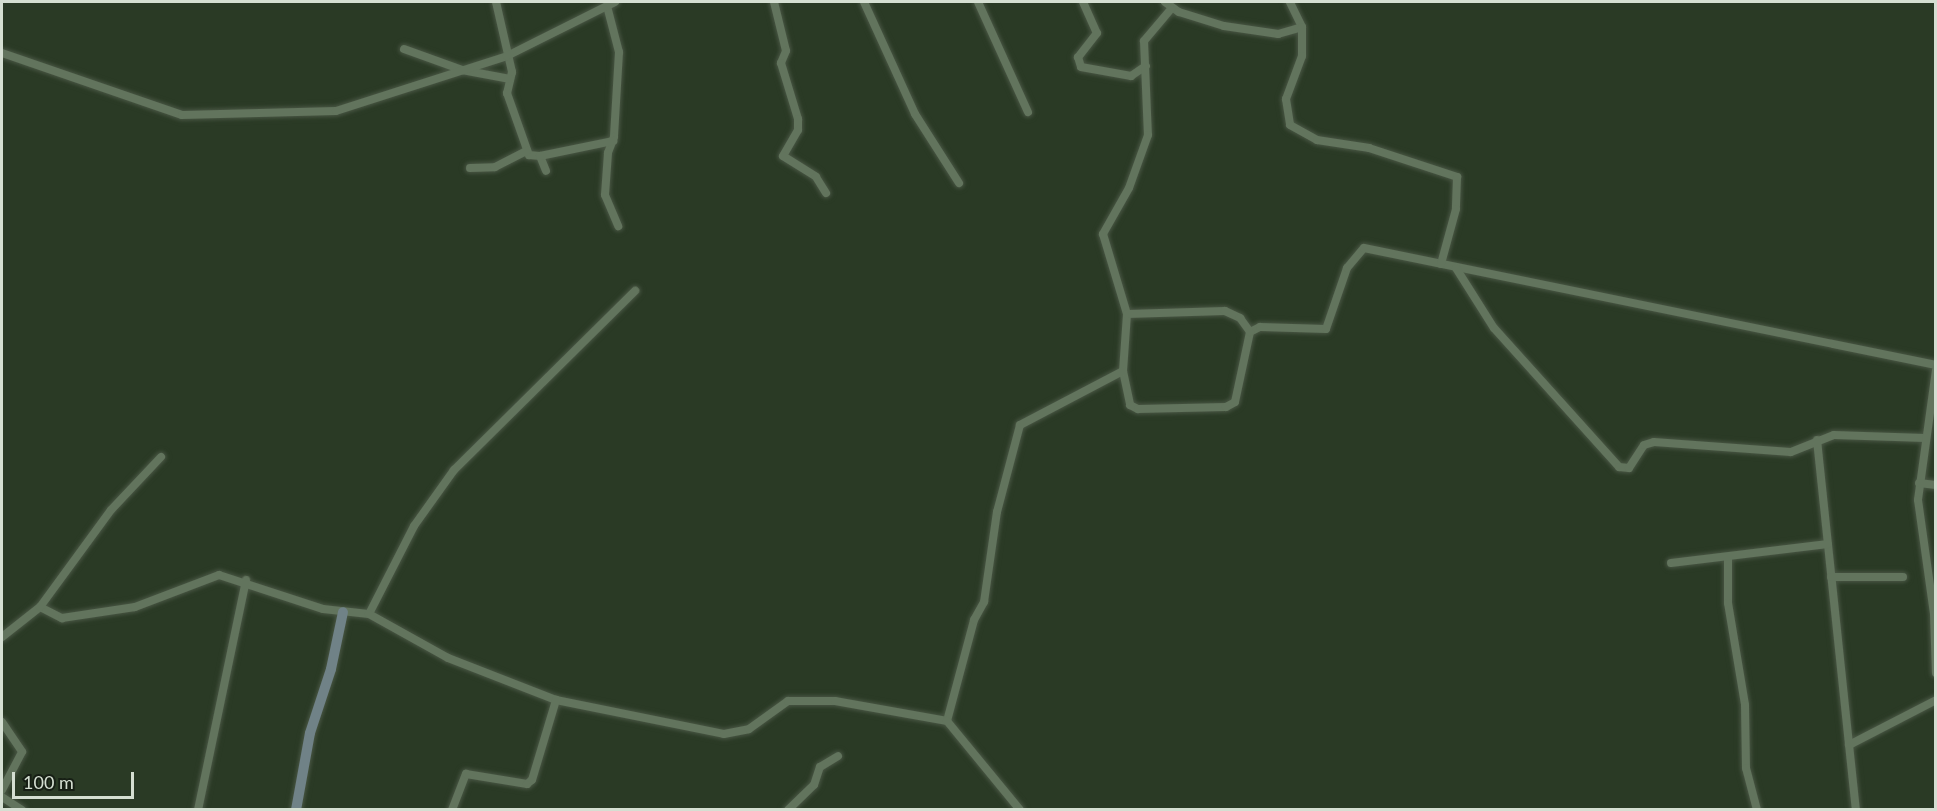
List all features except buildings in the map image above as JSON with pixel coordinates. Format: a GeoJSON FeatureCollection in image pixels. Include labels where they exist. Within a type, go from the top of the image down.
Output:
{"type":"FeatureCollection","features":[{"type":"Feature","properties":{"kind":"street"},"geometry":{"type":"LineString","coordinates":[[496,2],[510,79],[507,93],[527,151]]}},
{"type":"Feature","properties":{"kind":"street"},"geometry":{"type":"LineString","coordinates":[[774,2],[786,51],[781,63],[798,119],[798,130],[783,156],[816,177],[826,193]]}},
{"type":"Feature","properties":{"kind":"street"},"geometry":{"type":"LineString","coordinates":[[864,2],[915,114],[959,183]]}},
{"type":"Feature","properties":{"kind":"street"},"geometry":{"type":"LineString","coordinates":[[978,2],[1028,112]]}},
{"type":"Feature","properties":{"kind":"street"},"geometry":{"type":"LineString","coordinates":[[1083,2],[1097,33],[1078,57],[1081,67],[1131,76],[1146,66]]}},
{"type":"Feature","properties":{"kind":"street"},"geometry":{"type":"LineString","coordinates":[[1165,2],[1171,9],[1224,26],[1278,34],[1302,27]]}},
{"type":"Feature","properties":{"kind":"street"},"geometry":{"type":"LineString","coordinates":[[1290,2],[1302,27],[1302,56],[1286,99],[1290,125],[1317,140],[1369,148],[1457,177],[1456,209],[1441,264]]}},
{"type":"Feature","properties":{"kind":"street"},"geometry":{"type":"LineString","coordinates":[[2,53],[182,115],[336,111],[507,56],[611,4],[619,52],[613,141],[605,195],[618,226]]}},
{"type":"Feature","properties":{"kind":"street"},"geometry":{"type":"LineString","coordinates":[[1171,9],[1149,30],[1146,66],[1148,135],[1129,188],[1103,234],[1127,314],[1123,372],[1130,405],[1138,409],[1226,407],[1239,398],[1244,342],[1250,332],[1260,327],[1326,329],[1347,268],[1364,248],[1935,365]]}},
{"type":"Feature","properties":{"kind":"street"},"geometry":{"type":"LineString","coordinates":[[404,49],[462,69],[510,79]]}},
{"type":"Feature","properties":{"kind":"street"},"geometry":{"type":"LineString","coordinates":[[470,168],[495,167],[527,151],[540,156],[613,141]]}},
{"type":"Feature","properties":{"kind":"street"},"geometry":{"type":"LineString","coordinates":[[540,156],[546,171]]}},
{"type":"Feature","properties":{"kind":"street"},"geometry":{"type":"LineString","coordinates":[[1456,268],[1494,328],[1619,467],[1629,468],[1644,445],[1654,442],[1791,452],[1834,435],[1880,433],[1925,438]]}},
{"type":"Feature","properties":{"kind":"street"},"geometry":{"type":"LineString","coordinates":[[369,614],[414,526],[454,470],[635,291]]}},
{"type":"Feature","properties":{"kind":"street"},"geometry":{"type":"LineString","coordinates":[[1127,314],[1225,311],[1240,318],[1250,332]]}},
{"type":"Feature","properties":{"kind":"street"},"geometry":{"type":"LineString","coordinates":[[1935,370],[1919,483],[1935,674]]}},
{"type":"Feature","properties":{"kind":"street"},"geometry":{"type":"LineString","coordinates":[[947,721],[974,620],[984,602],[997,512],[1020,425],[1123,372]]}},
{"type":"Feature","properties":{"kind":"street"},"geometry":{"type":"LineString","coordinates":[[1817,440],[1856,810]]}},
{"type":"Feature","properties":{"kind":"street"},"geometry":{"type":"LineString","coordinates":[[2,637],[40,607],[111,510],[160,457]]}},
{"type":"Feature","properties":{"kind":"street"},"geometry":{"type":"LineString","coordinates":[[1919,483],[1935,485]]}},
{"type":"Feature","properties":{"kind":"street"},"geometry":{"type":"LineString","coordinates":[[1671,563],[1728,558],[1828,544]]}},
{"type":"Feature","properties":{"kind":"street"},"geometry":{"type":"LineString","coordinates":[[1728,558],[1728,603],[1745,705],[1746,768],[1757,810]]}},
{"type":"Feature","properties":{"kind":"street"},"geometry":{"type":"LineString","coordinates":[[40,607],[62,618],[135,607],[219,575],[246,580],[343,612],[369,614],[448,658],[556,700],[724,734],[749,729],[788,701],[835,701],[947,721],[1020,810]]}},
{"type":"Feature","properties":{"kind":"street"},"geometry":{"type":"LineString","coordinates":[[1831,577],[1903,577]]}},
{"type":"Feature","properties":{"kind":"street"},"geometry":{"type":"LineString","coordinates":[[198,810],[246,580]]}},
{"type":"Feature","properties":{"kind":"street"},"geometry":{"type":"LineString","coordinates":[[296,810],[310,733],[331,669],[343,612]]}},
{"type":"Feature","properties":{"kind":"street"},"geometry":{"type":"LineString","coordinates":[[452,810],[466,774],[527,784],[532,780],[556,700]]}},
{"type":"Feature","properties":{"kind":"street"},"geometry":{"type":"LineString","coordinates":[[1849,745],[1935,700]]}},
{"type":"Feature","properties":{"kind":"street"},"geometry":{"type":"LineString","coordinates":[[2,722],[22,752],[2,790]]}},
{"type":"Feature","properties":{"kind":"street"},"geometry":{"type":"LineString","coordinates":[[789,810],[814,784],[820,767],[838,756]]}},
{"type":"Feature","properties":{"kind":"street"},"geometry":{"type":"LineString","coordinates":[[2,797],[22,810]]}}]}
